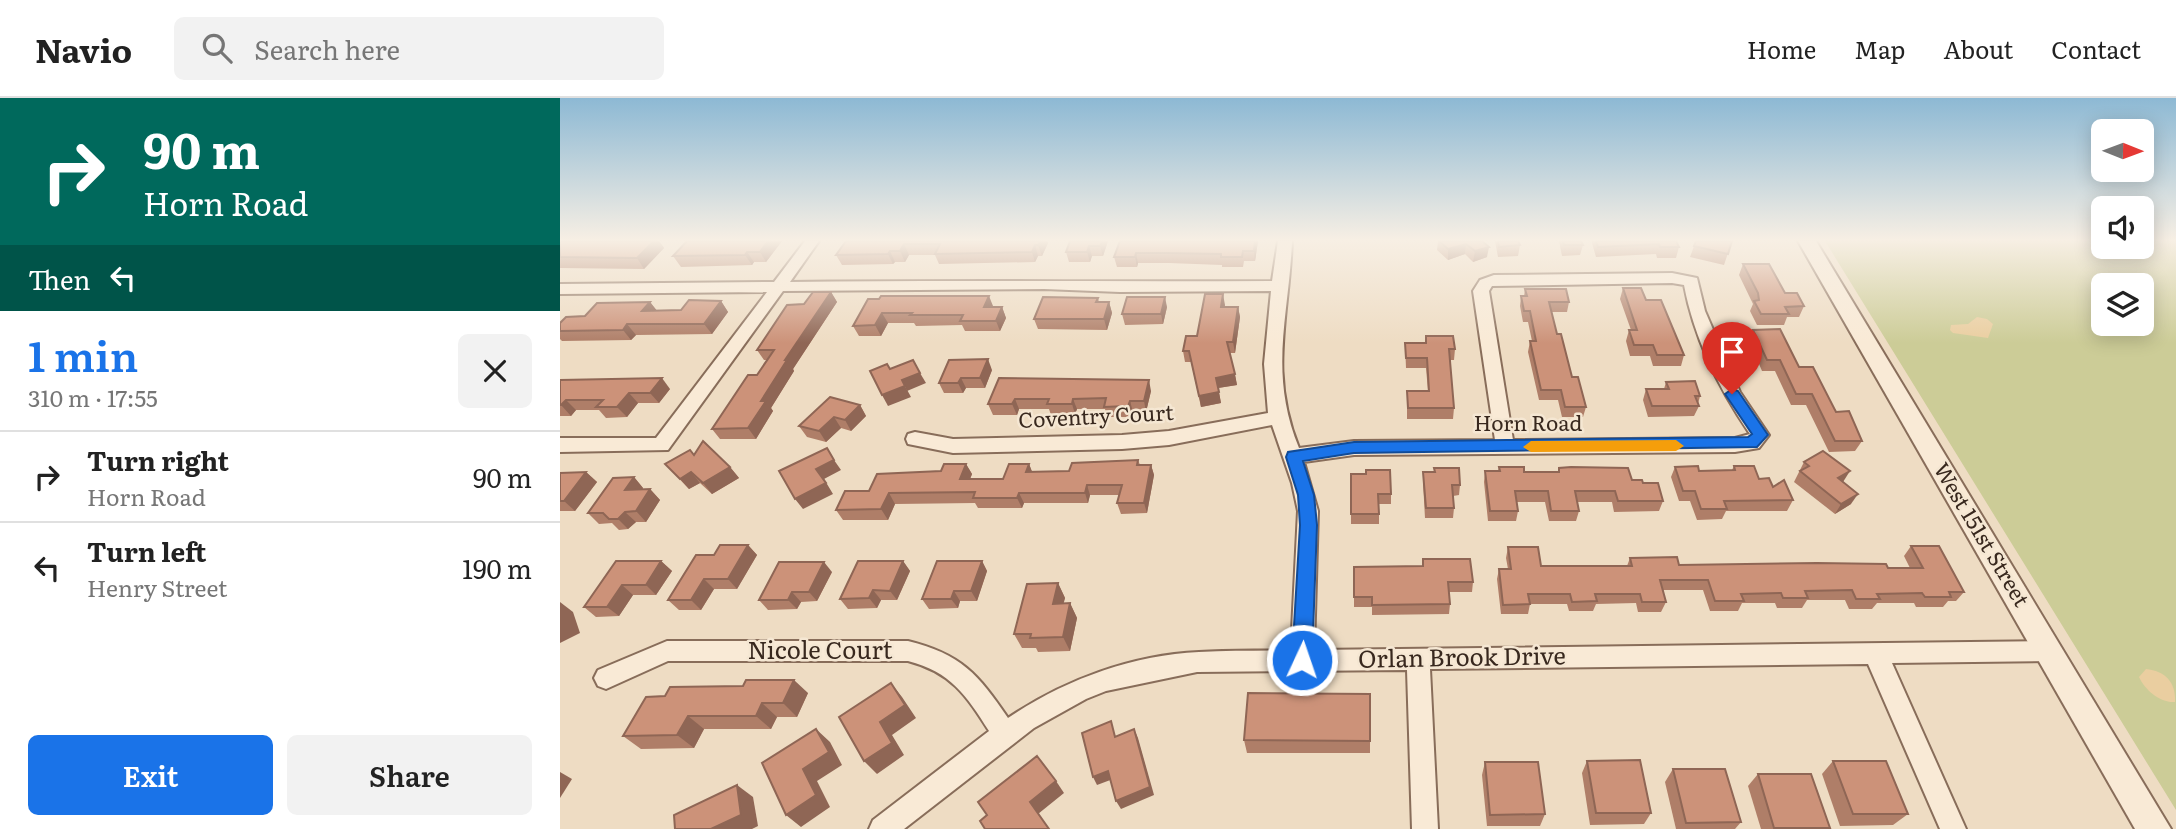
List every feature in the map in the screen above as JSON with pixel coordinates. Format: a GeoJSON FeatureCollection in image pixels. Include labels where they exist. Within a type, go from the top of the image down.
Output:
{"type":"FeatureCollection","features":[{"type":"Feature","properties":{"kind":"street"},"geometry":{"type":"LineString","coordinates":[[560,446],[661,444],[680,422],[785,275]]}},
{"type":"Feature","properties":{"kind":"street"},"geometry":{"type":"LineString","coordinates":[[1281,275],[1273,369],[1279,417],[1306,495],[1309,525],[1302,660]]}},
{"type":"Feature","properties":{"kind":"street","name":"West 151st Street"},"geometry":{"type":"LineString","coordinates":[[1827,275],[2154,829]]}},
{"type":"Feature","properties":{"kind":"street","name":"Horn Road"},"geometry":{"type":"LineString","coordinates":[[1294,457],[1354,448],[1505,447],[1735,445],[1752,443],[1760,435],[1732,394],[1698,311],[1691,281],[1672,278],[1494,280],[1486,283],[1481,292],[1505,447]]}},
{"type":"Feature","properties":{"kind":"street"},"geometry":{"type":"LineString","coordinates":[[560,289],[1044,284],[1120,287],[1280,286]]}},
{"type":"Feature","properties":{"kind":"street","name":"Coventry Court"},"geometry":{"type":"LineString","coordinates":[[915,439],[953,446],[1122,442],[1169,438],[1279,417]]}},
{"type":"Feature","properties":{"kind":"street","name":"Nicole Court"},"geometry":{"type":"LineString","coordinates":[[606,678],[667,652],[908,650],[931,655],[951,664],[970,682],[1004,733]]}},
{"type":"Feature","properties":{"kind":"street","name":"Orlan Brook Drive"},"geometry":{"type":"LineString","coordinates":[[890,827],[1004,733],[1078,691],[1153,669],[1197,662],[2049,651]]}},
{"type":"Feature","properties":{"kind":"street"},"geometry":{"type":"LineString","coordinates":[[1875,652],[1953,829]]}},
{"type":"Feature","properties":{"kind":"street"},"geometry":{"type":"LineString","coordinates":[[1418,658],[1425,829]]}},
{"type":"Feature","properties":{"kind":"green space"},"geometry":{"type":"Polygon","coordinates":[[[1846,275],[2091,275],[2091,336],[2154,336],[2154,275],[2176,275],[2176,810],[1846,275]]]}},
{"type":"Feature","properties":{"kind":"sand"},"geometry":{"type":"Polygon","coordinates":[[[1977,317],[1987,319],[1993,324],[1988,338],[1953,333],[1950,330],[1951,325],[1968,324],[1977,317]]]}},
{"type":"Feature","properties":{"kind":"sand"},"geometry":{"type":"Polygon","coordinates":[[[2146,669],[2159,672],[2168,679],[2174,689],[2175,702],[2159,698],[2145,687],[2139,677],[2146,669]]]}},
{"type":"Feature","properties":{"kind":"building"},"geometry":{"type":"Polygon","coordinates":[[[1749,275],[1775,275],[1785,293],[1797,293],[1804,306],[1785,307],[1789,314],[1761,314],[1754,301],[1759,300],[1749,275]]]}},
{"type":"Feature","properties":{"kind":"building"},"geometry":{"type":"Polygon","coordinates":[[[1623,288],[1641,288],[1646,300],[1661,300],[1684,355],[1657,355],[1653,345],[1634,345],[1629,330],[1637,330],[1623,288]]]}},
{"type":"Feature","properties":{"kind":"building"},"geometry":{"type":"Polygon","coordinates":[[[1525,289],[1566,289],[1569,302],[1549,302],[1572,377],[1578,377],[1586,407],[1565,407],[1561,390],[1541,390],[1530,341],[1536,341],[1530,311],[1524,311],[1521,296],[1527,296],[1525,289]]]}},
{"type":"Feature","properties":{"kind":"building"},"geometry":{"type":"Polygon","coordinates":[[[813,292],[831,292],[785,360],[761,401],[766,401],[748,428],[712,429],[748,375],[757,375],[774,350],[757,350],[787,305],[804,304],[813,292]]]}},
{"type":"Feature","properties":{"kind":"building"},"geometry":{"type":"Polygon","coordinates":[[[1205,294],[1223,294],[1221,307],[1238,307],[1233,342],[1227,342],[1235,374],[1216,378],[1219,392],[1199,396],[1189,351],[1183,351],[1186,336],[1197,336],[1205,294]]]}},
{"type":"Feature","properties":{"kind":"building"},"geometry":{"type":"Polygon","coordinates":[[[881,296],[989,296],[984,307],[1002,307],[996,321],[960,321],[963,315],[882,313],[875,325],[853,326],[868,299],[879,299],[881,296]]]}},
{"type":"Feature","properties":{"kind":"building"},"geometry":{"type":"Polygon","coordinates":[[[1043,297],[1098,298],[1096,302],[1109,302],[1104,319],[1034,319],[1043,297]]]}},
{"type":"Feature","properties":{"kind":"building"},"geometry":{"type":"Polygon","coordinates":[[[1127,297],[1165,297],[1161,314],[1122,314],[1127,297]]]}},
{"type":"Feature","properties":{"kind":"building"},"geometry":{"type":"Polygon","coordinates":[[[689,300],[721,301],[704,324],[627,324],[623,330],[560,331],[560,323],[566,317],[585,316],[597,303],[650,302],[642,311],[681,310],[689,300]]]}},
{"type":"Feature","properties":{"kind":"building"},"geometry":{"type":"Polygon","coordinates":[[[1780,329],[1799,367],[1813,367],[1836,412],[1849,411],[1862,441],[1835,441],[1812,394],[1796,394],[1780,360],[1767,360],[1753,330],[1780,329]]]}},
{"type":"Feature","properties":{"kind":"building"},"geometry":{"type":"Polygon","coordinates":[[[1426,336],[1453,336],[1455,349],[1449,349],[1454,408],[1408,408],[1407,391],[1429,391],[1427,358],[1406,358],[1405,343],[1426,343],[1426,336]]]}},
{"type":"Feature","properties":{"kind":"building"},"geometry":{"type":"Polygon","coordinates":[[[988,359],[980,378],[961,378],[958,383],[939,383],[949,360],[988,359]]]}},
{"type":"Feature","properties":{"kind":"building"},"geometry":{"type":"Polygon","coordinates":[[[913,360],[920,373],[902,380],[905,386],[882,395],[870,371],[887,364],[890,369],[913,360]]]}},
{"type":"Feature","properties":{"kind":"building"},"geometry":{"type":"Polygon","coordinates":[[[662,378],[650,393],[629,393],[617,407],[596,407],[603,400],[566,400],[560,405],[560,380],[662,378]]]}},
{"type":"Feature","properties":{"kind":"building"},"geometry":{"type":"Polygon","coordinates":[[[999,378],[1149,380],[1144,401],[1130,401],[1128,406],[1104,407],[1106,398],[1073,399],[1072,404],[1047,404],[1049,399],[1015,399],[1012,404],[988,404],[999,378]]]}},
{"type":"Feature","properties":{"kind":"building"},"geometry":{"type":"Polygon","coordinates":[[[1695,381],[1700,396],[1695,396],[1699,406],[1652,406],[1646,389],[1669,389],[1666,382],[1695,381]]]}},
{"type":"Feature","properties":{"kind":"building"},"geometry":{"type":"Polygon","coordinates":[[[830,397],[860,405],[845,420],[834,417],[819,431],[799,426],[830,397]]]}},
{"type":"Feature","properties":{"kind":"building"},"geometry":{"type":"Polygon","coordinates":[[[703,441],[730,467],[703,483],[691,472],[680,479],[665,464],[690,450],[694,455],[703,441]]]}},
{"type":"Feature","properties":{"kind":"building"},"geometry":{"type":"Polygon","coordinates":[[[827,448],[834,460],[816,469],[826,483],[795,499],[779,471],[827,448]]]}},
{"type":"Feature","properties":{"kind":"building"},"geometry":{"type":"Polygon","coordinates":[[[1823,451],[1850,471],[1838,478],[1858,494],[1841,504],[1800,471],[1809,466],[1804,462],[1823,451]]]}},
{"type":"Feature","properties":{"kind":"building"},"geometry":{"type":"Polygon","coordinates":[[[1138,460],[1137,465],[1151,465],[1144,503],[1117,503],[1122,485],[1087,485],[1085,493],[1019,493],[1017,498],[973,498],[975,492],[889,493],[881,509],[836,510],[845,491],[869,491],[877,474],[941,471],[944,464],[966,464],[960,479],[1003,479],[1009,464],[1029,464],[1026,472],[1069,471],[1072,463],[1138,460]]]}},
{"type":"Feature","properties":{"kind":"building"},"geometry":{"type":"Polygon","coordinates":[[[1698,466],[1699,471],[1735,470],[1734,466],[1754,466],[1759,479],[1769,478],[1773,487],[1784,480],[1793,500],[1724,501],[1727,509],[1701,509],[1695,491],[1683,491],[1675,467],[1698,466]]]}},
{"type":"Feature","properties":{"kind":"building"},"geometry":{"type":"Polygon","coordinates":[[[1499,467],[1524,467],[1524,472],[1559,472],[1559,468],[1571,467],[1628,468],[1632,480],[1658,483],[1663,501],[1618,501],[1615,491],[1575,491],[1579,511],[1551,511],[1548,491],[1515,491],[1518,511],[1490,511],[1485,471],[1500,471],[1499,467]]]}},
{"type":"Feature","properties":{"kind":"building"},"geometry":{"type":"Polygon","coordinates":[[[1434,468],[1459,468],[1460,485],[1452,485],[1454,508],[1426,508],[1423,472],[1435,472],[1434,468]]]}},
{"type":"Feature","properties":{"kind":"building"},"geometry":{"type":"Polygon","coordinates":[[[1366,470],[1390,470],[1391,494],[1378,494],[1379,514],[1351,514],[1351,474],[1366,474],[1366,470]]]}},
{"type":"Feature","properties":{"kind":"building"},"geometry":{"type":"Polygon","coordinates":[[[586,472],[564,501],[560,501],[560,473],[586,472]]]}},
{"type":"Feature","properties":{"kind":"building"},"geometry":{"type":"Polygon","coordinates":[[[634,477],[625,490],[650,489],[636,511],[625,512],[618,519],[609,519],[603,513],[588,513],[613,478],[634,477]]]}},
{"type":"Feature","properties":{"kind":"building"},"geometry":{"type":"Polygon","coordinates":[[[720,545],[748,545],[728,579],[704,579],[691,600],[668,600],[696,555],[714,555],[720,545]]]}},
{"type":"Feature","properties":{"kind":"building"},"geometry":{"type":"Polygon","coordinates":[[[1911,546],[1939,546],[1964,592],[1949,592],[1951,597],[1925,597],[1922,593],[1877,594],[1880,599],[1856,599],[1852,590],[1805,591],[1808,598],[1783,598],[1781,593],[1741,594],[1744,601],[1715,601],[1708,580],[1660,580],[1666,602],[1642,602],[1640,594],[1595,594],[1597,601],[1572,602],[1570,594],[1528,594],[1530,604],[1503,605],[1499,569],[1511,569],[1508,547],[1538,547],[1541,566],[1632,566],[1630,558],[1677,557],[1679,565],[1817,563],[1886,564],[1888,568],[1923,568],[1911,546]]]}},
{"type":"Feature","properties":{"kind":"building"},"geometry":{"type":"Polygon","coordinates":[[[1423,559],[1470,559],[1473,582],[1448,582],[1450,604],[1372,605],[1372,597],[1354,597],[1354,567],[1423,566],[1423,559]]]}},
{"type":"Feature","properties":{"kind":"building"},"geometry":{"type":"Polygon","coordinates":[[[616,561],[661,561],[646,585],[622,585],[607,607],[584,607],[616,561]]]}},
{"type":"Feature","properties":{"kind":"building"},"geometry":{"type":"Polygon","coordinates":[[[858,561],[903,561],[890,591],[873,590],[869,598],[840,599],[858,561]]]}},
{"type":"Feature","properties":{"kind":"building"},"geometry":{"type":"Polygon","coordinates":[[[937,561],[982,561],[971,591],[954,591],[951,599],[922,599],[937,561]]]}},
{"type":"Feature","properties":{"kind":"building"},"geometry":{"type":"Polygon","coordinates":[[[779,562],[824,562],[809,592],[792,592],[788,600],[759,600],[779,562]]]}},
{"type":"Feature","properties":{"kind":"building"},"geometry":{"type":"Polygon","coordinates":[[[1058,583],[1053,604],[1070,603],[1063,637],[1030,638],[1031,634],[1014,634],[1027,584],[1058,583]]]}},
{"type":"Feature","properties":{"kind":"building"},"geometry":{"type":"Polygon","coordinates":[[[746,680],[794,680],[783,703],[762,703],[756,716],[688,716],[677,735],[623,736],[646,697],[665,696],[670,687],[743,686],[746,680]]]}},
{"type":"Feature","properties":{"kind":"building"},"geometry":{"type":"Polygon","coordinates":[[[891,683],[905,705],[880,722],[892,743],[864,761],[839,717],[891,683]]]}},
{"type":"Feature","properties":{"kind":"building"},"geometry":{"type":"Polygon","coordinates":[[[1248,693],[1370,694],[1370,741],[1244,740],[1248,693]]]}},
{"type":"Feature","properties":{"kind":"building"},"geometry":{"type":"Polygon","coordinates":[[[1111,721],[1115,737],[1134,729],[1150,787],[1116,801],[1108,771],[1093,777],[1082,733],[1111,721]]]}},
{"type":"Feature","properties":{"kind":"building"},"geometry":{"type":"Polygon","coordinates":[[[816,729],[829,752],[803,769],[816,795],[786,815],[762,763],[816,729]]]}},
{"type":"Feature","properties":{"kind":"building"},"geometry":{"type":"Polygon","coordinates":[[[1037,756],[1056,781],[1030,802],[1049,829],[985,829],[980,821],[987,815],[978,802],[1037,756]]]}},
{"type":"Feature","properties":{"kind":"building"},"geometry":{"type":"Polygon","coordinates":[[[1640,760],[1651,813],[1596,813],[1587,761],[1640,760]]]}},
{"type":"Feature","properties":{"kind":"building"},"geometry":{"type":"Polygon","coordinates":[[[1833,761],[1886,761],[1908,814],[1853,814],[1833,761]]]}},
{"type":"Feature","properties":{"kind":"building"},"geometry":{"type":"Polygon","coordinates":[[[1485,762],[1538,762],[1545,814],[1490,815],[1485,762]]]}},
{"type":"Feature","properties":{"kind":"building"},"geometry":{"type":"Polygon","coordinates":[[[1673,769],[1725,769],[1741,822],[1686,823],[1673,769]]]}},
{"type":"Feature","properties":{"kind":"building"},"geometry":{"type":"Polygon","coordinates":[[[1758,774],[1811,774],[1830,828],[1774,828],[1758,774]]]}},
{"type":"Feature","properties":{"kind":"building"},"geometry":{"type":"Polygon","coordinates":[[[737,785],[741,815],[711,829],[675,829],[674,815],[737,785]]]}},
{"type":"Feature","properties":{"kind":"slow traffic"},"geometry":{"type":"LineString","coordinates":[[1531,447],[1676,446]]}},
{"type":"Feature","properties":{"kind":"route"},"geometry":{"type":"LineString","coordinates":[[1302,660],[1309,525],[1306,495],[1294,457],[1354,448],[1752,443],[1760,435],[1732,394]]}}]}
